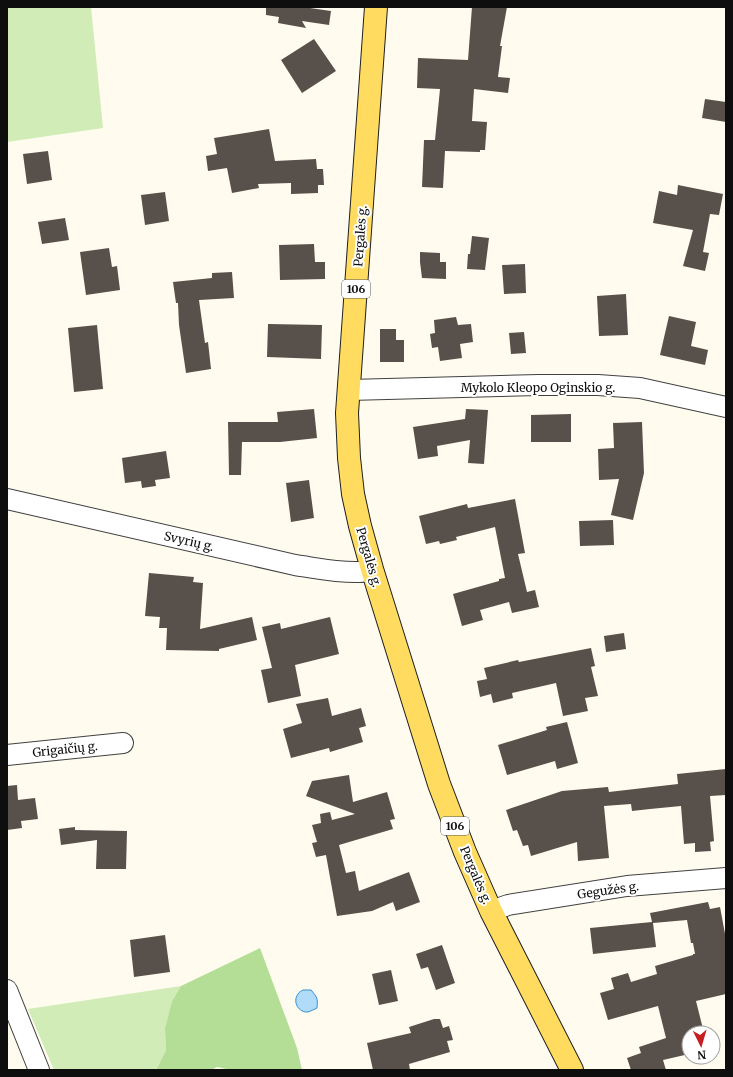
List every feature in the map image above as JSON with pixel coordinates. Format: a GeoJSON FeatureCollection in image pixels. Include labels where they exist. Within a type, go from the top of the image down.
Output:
{"type":"FeatureCollection","features":[{"type":"Feature","properties":{"kind":"main road","name":"Pergalės g."},"geometry":{"type":"LineString","coordinates":[[376,7],[347,413],[349,458],[353,494],[372,569],[439,784],[465,852],[491,911],[572,1070]]}},
{"type":"Feature","properties":{"kind":"street","name":"Mykolo Kleopo Oginskio g."},"geometry":{"type":"LineString","coordinates":[[349,390],[598,385],[640,388],[726,406]]}},
{"type":"Feature","properties":{"kind":"street","name":"Svyrių g."},"geometry":{"type":"LineString","coordinates":[[7,499],[294,565],[361,572],[372,569]]}},
{"type":"Feature","properties":{"kind":"street","name":"Grigaičių g."},"geometry":{"type":"LineString","coordinates":[[7,755],[123,742]]}},
{"type":"Feature","properties":{"kind":"street","name":"Gegužės g."},"geometry":{"type":"LineString","coordinates":[[491,911],[508,905],[627,886],[726,878]]}},
{"type":"Feature","properties":{"kind":"street"},"geometry":{"type":"LineString","coordinates":[[7,990],[39,1070]]}},
{"type":"Feature","properties":{"kind":"green space"},"geometry":{"type":"Polygon","coordinates":[[[7,7],[91,7],[103,128],[7,142],[7,7]]]}},
{"type":"Feature","properties":{"kind":"green space"},"geometry":{"type":"Polygon","coordinates":[[[260,948],[297,1048],[302,1070],[231,1070],[217,1067],[211,1070],[156,1070],[166,1050],[165,1028],[172,1001],[181,986],[260,948]]]}},
{"type":"Feature","properties":{"kind":"green space"},"geometry":{"type":"Polygon","coordinates":[[[181,986],[172,1001],[165,1028],[166,1050],[156,1070],[54,1070],[28,1009],[181,986]]]}},
{"type":"Feature","properties":{"kind":"water"},"geometry":{"type":"Polygon","coordinates":[[[303,990],[311,990],[315,994],[317,998],[317,1008],[308,1012],[299,1009],[296,1003],[296,997],[303,990]]]}},
{"type":"Feature","properties":{"kind":"building"},"geometry":{"type":"Polygon","coordinates":[[[266,7],[303,7],[331,11],[329,25],[302,21],[306,28],[278,23],[279,17],[266,15],[266,7]]]}},
{"type":"Feature","properties":{"kind":"building"},"geometry":{"type":"Polygon","coordinates":[[[472,7],[507,7],[500,46],[502,46],[498,77],[510,78],[508,93],[474,89],[472,121],[487,122],[485,150],[480,150],[480,152],[445,151],[443,188],[422,187],[424,140],[435,140],[440,89],[417,88],[418,58],[468,60],[472,7]]]}},
{"type":"Feature","properties":{"kind":"building"},"geometry":{"type":"Polygon","coordinates":[[[314,39],[336,71],[302,93],[281,60],[314,39]]]}},
{"type":"Feature","properties":{"kind":"building"},"geometry":{"type":"Polygon","coordinates":[[[705,99],[726,102],[726,122],[702,118],[705,99]]]}},
{"type":"Feature","properties":{"kind":"building"},"geometry":{"type":"Polygon","coordinates":[[[269,129],[275,161],[316,159],[317,169],[323,169],[324,185],[318,185],[318,193],[291,194],[291,183],[258,184],[259,188],[232,193],[227,168],[208,171],[206,156],[217,154],[214,138],[269,129]]]}},
{"type":"Feature","properties":{"kind":"building"},"geometry":{"type":"Polygon","coordinates":[[[48,151],[52,180],[27,184],[23,154],[48,151]]]}},
{"type":"Feature","properties":{"kind":"building"},"geometry":{"type":"Polygon","coordinates":[[[678,185],[723,194],[719,215],[710,214],[703,252],[709,253],[705,271],[683,266],[693,230],[653,223],[659,191],[677,195],[678,185]]]}},
{"type":"Feature","properties":{"kind":"building"},"geometry":{"type":"Polygon","coordinates":[[[165,192],[169,221],[145,225],[141,195],[165,192]]]}},
{"type":"Feature","properties":{"kind":"building"},"geometry":{"type":"Polygon","coordinates":[[[65,218],[69,240],[42,244],[38,222],[65,218]]]}},
{"type":"Feature","properties":{"kind":"building"},"geometry":{"type":"Polygon","coordinates":[[[472,236],[489,238],[485,270],[467,269],[468,254],[470,254],[472,236]]]}},
{"type":"Feature","properties":{"kind":"building"},"geometry":{"type":"Polygon","coordinates":[[[314,244],[315,262],[325,262],[325,279],[280,280],[279,245],[314,244]]]}},
{"type":"Feature","properties":{"kind":"building"},"geometry":{"type":"Polygon","coordinates":[[[109,248],[112,267],[117,266],[120,290],[86,295],[80,252],[109,248]]]}},
{"type":"Feature","properties":{"kind":"building"},"geometry":{"type":"Polygon","coordinates":[[[420,252],[440,253],[440,262],[446,262],[446,279],[422,278],[420,252]]]}},
{"type":"Feature","properties":{"kind":"building"},"geometry":{"type":"Polygon","coordinates":[[[525,264],[526,293],[504,294],[502,265],[525,264]]]}},
{"type":"Feature","properties":{"kind":"building"},"geometry":{"type":"Polygon","coordinates":[[[232,272],[234,298],[199,300],[205,343],[208,342],[211,369],[186,373],[179,325],[178,303],[176,303],[173,282],[212,278],[212,273],[232,272]]]}},
{"type":"Feature","properties":{"kind":"building"},"geometry":{"type":"Polygon","coordinates":[[[626,294],[628,335],[599,336],[597,296],[626,294]]]}},
{"type":"Feature","properties":{"kind":"building"},"geometry":{"type":"Polygon","coordinates":[[[669,316],[696,322],[691,346],[708,350],[705,365],[660,355],[669,316]]]}},
{"type":"Feature","properties":{"kind":"building"},"geometry":{"type":"Polygon","coordinates":[[[456,317],[458,325],[471,324],[473,342],[460,344],[462,358],[440,361],[438,347],[432,348],[430,334],[435,333],[434,320],[456,317]]]}},
{"type":"Feature","properties":{"kind":"building"},"geometry":{"type":"Polygon","coordinates":[[[268,324],[322,325],[321,359],[267,357],[268,324]]]}},
{"type":"Feature","properties":{"kind":"building"},"geometry":{"type":"Polygon","coordinates":[[[97,325],[103,389],[74,392],[68,328],[97,325]]]}},
{"type":"Feature","properties":{"kind":"building"},"geometry":{"type":"Polygon","coordinates":[[[380,329],[396,329],[396,340],[404,340],[404,362],[380,362],[380,329]]]}},
{"type":"Feature","properties":{"kind":"building"},"geometry":{"type":"Polygon","coordinates":[[[524,332],[526,353],[511,354],[509,333],[524,332]]]}},
{"type":"Feature","properties":{"kind":"building"},"geometry":{"type":"Polygon","coordinates":[[[314,409],[317,438],[280,442],[242,442],[241,475],[229,475],[228,422],[278,422],[277,412],[314,409]]]}},
{"type":"Feature","properties":{"kind":"building"},"geometry":{"type":"Polygon","coordinates":[[[466,409],[488,410],[484,464],[468,463],[470,440],[437,446],[438,456],[418,459],[413,427],[465,419],[466,409]]]}},
{"type":"Feature","properties":{"kind":"building"},"geometry":{"type":"Polygon","coordinates":[[[571,414],[571,442],[531,442],[531,415],[571,414]]]}},
{"type":"Feature","properties":{"kind":"building"},"geometry":{"type":"Polygon","coordinates":[[[642,422],[644,473],[633,520],[611,515],[619,479],[599,480],[598,449],[614,448],[613,423],[642,422]]]}},
{"type":"Feature","properties":{"kind":"building"},"geometry":{"type":"Polygon","coordinates":[[[166,451],[170,478],[155,480],[156,486],[142,488],[141,481],[125,483],[122,458],[166,451]]]}},
{"type":"Feature","properties":{"kind":"building"},"geometry":{"type":"Polygon","coordinates":[[[309,480],[314,518],[291,522],[286,483],[309,480]]]}},
{"type":"Feature","properties":{"kind":"building"},"geometry":{"type":"Polygon","coordinates":[[[515,499],[525,553],[518,554],[527,592],[535,590],[539,607],[512,613],[509,602],[480,610],[483,620],[462,626],[453,594],[505,578],[495,527],[456,537],[457,540],[440,544],[439,541],[426,544],[419,516],[467,504],[468,508],[515,499]]]}},
{"type":"Feature","properties":{"kind":"building"},"geometry":{"type":"Polygon","coordinates":[[[613,520],[614,545],[580,546],[579,521],[613,520]]]}},
{"type":"Feature","properties":{"kind":"building"},"geometry":{"type":"Polygon","coordinates":[[[149,573],[194,577],[193,582],[203,583],[200,629],[252,617],[257,640],[219,649],[219,651],[166,650],[167,628],[159,628],[160,617],[145,616],[149,573]]]}},
{"type":"Feature","properties":{"kind":"building"},"geometry":{"type":"Polygon","coordinates":[[[330,617],[339,654],[295,665],[301,696],[268,703],[261,670],[272,668],[262,627],[280,623],[281,629],[330,617]]]}},
{"type":"Feature","properties":{"kind":"building"},"geometry":{"type":"Polygon","coordinates":[[[624,633],[626,649],[606,652],[604,636],[624,633]]]}},
{"type":"Feature","properties":{"kind":"building"},"geometry":{"type":"Polygon","coordinates":[[[591,648],[595,666],[591,667],[598,696],[585,698],[588,711],[563,716],[556,683],[512,693],[513,698],[493,703],[491,694],[480,697],[477,681],[487,679],[484,668],[518,660],[519,662],[591,648]]]}},
{"type":"Feature","properties":{"kind":"building"},"geometry":{"type":"Polygon","coordinates":[[[328,698],[332,716],[361,708],[366,726],[359,728],[363,742],[330,752],[329,748],[291,758],[283,729],[302,723],[296,704],[328,698]]]}},
{"type":"Feature","properties":{"kind":"building"},"geometry":{"type":"Polygon","coordinates":[[[567,722],[578,763],[557,769],[555,761],[507,775],[498,745],[547,730],[546,727],[567,722]]]}},
{"type":"Feature","properties":{"kind":"building"},"geometry":{"type":"Polygon","coordinates":[[[726,769],[726,795],[710,796],[714,841],[710,842],[711,851],[695,852],[695,843],[684,844],[681,806],[632,811],[631,804],[604,806],[609,858],[578,861],[577,842],[531,856],[528,845],[523,846],[517,830],[513,831],[506,810],[562,791],[608,787],[609,792],[678,784],[677,774],[726,769]]]}},
{"type":"Feature","properties":{"kind":"building"},"geometry":{"type":"Polygon","coordinates":[[[349,775],[353,802],[387,792],[395,819],[390,820],[393,829],[339,845],[346,873],[355,871],[359,891],[409,872],[420,902],[396,911],[393,902],[372,911],[337,916],[326,855],[316,857],[312,843],[317,842],[312,825],[321,823],[320,814],[330,812],[332,820],[355,814],[306,796],[312,781],[349,775]]]}},
{"type":"Feature","properties":{"kind":"building"},"geometry":{"type":"Polygon","coordinates":[[[17,785],[18,800],[35,798],[38,819],[21,821],[22,828],[7,830],[7,786],[17,785]]]}},
{"type":"Feature","properties":{"kind":"building"},"geometry":{"type":"Polygon","coordinates":[[[75,827],[75,830],[127,831],[126,869],[96,869],[97,840],[61,845],[59,829],[75,827]]]}},
{"type":"Feature","properties":{"kind":"building"},"geometry":{"type":"Polygon","coordinates":[[[708,902],[710,909],[720,907],[726,939],[726,994],[696,1001],[702,1025],[681,1025],[681,1056],[663,1060],[666,1070],[631,1070],[627,1058],[641,1053],[639,1047],[666,1038],[658,1006],[608,1020],[600,993],[614,989],[611,978],[628,973],[631,982],[657,974],[655,966],[695,954],[693,943],[691,943],[687,920],[653,923],[656,947],[593,954],[590,928],[652,922],[650,913],[708,902]]]}},
{"type":"Feature","properties":{"kind":"building"},"geometry":{"type":"Polygon","coordinates":[[[165,935],[170,972],[134,977],[130,940],[165,935]]]}},
{"type":"Feature","properties":{"kind":"building"},"geometry":{"type":"Polygon","coordinates":[[[442,945],[455,983],[436,990],[428,967],[421,969],[416,954],[442,945]]]}},
{"type":"Feature","properties":{"kind":"building"},"geometry":{"type":"Polygon","coordinates":[[[391,970],[398,1001],[379,1005],[372,974],[391,970]]]}},
{"type":"Feature","properties":{"kind":"building"},"geometry":{"type":"Polygon","coordinates":[[[434,1019],[440,1019],[443,1028],[449,1026],[453,1040],[447,1041],[450,1052],[409,1064],[410,1070],[373,1070],[367,1043],[411,1033],[409,1027],[434,1019]]]}}]}
